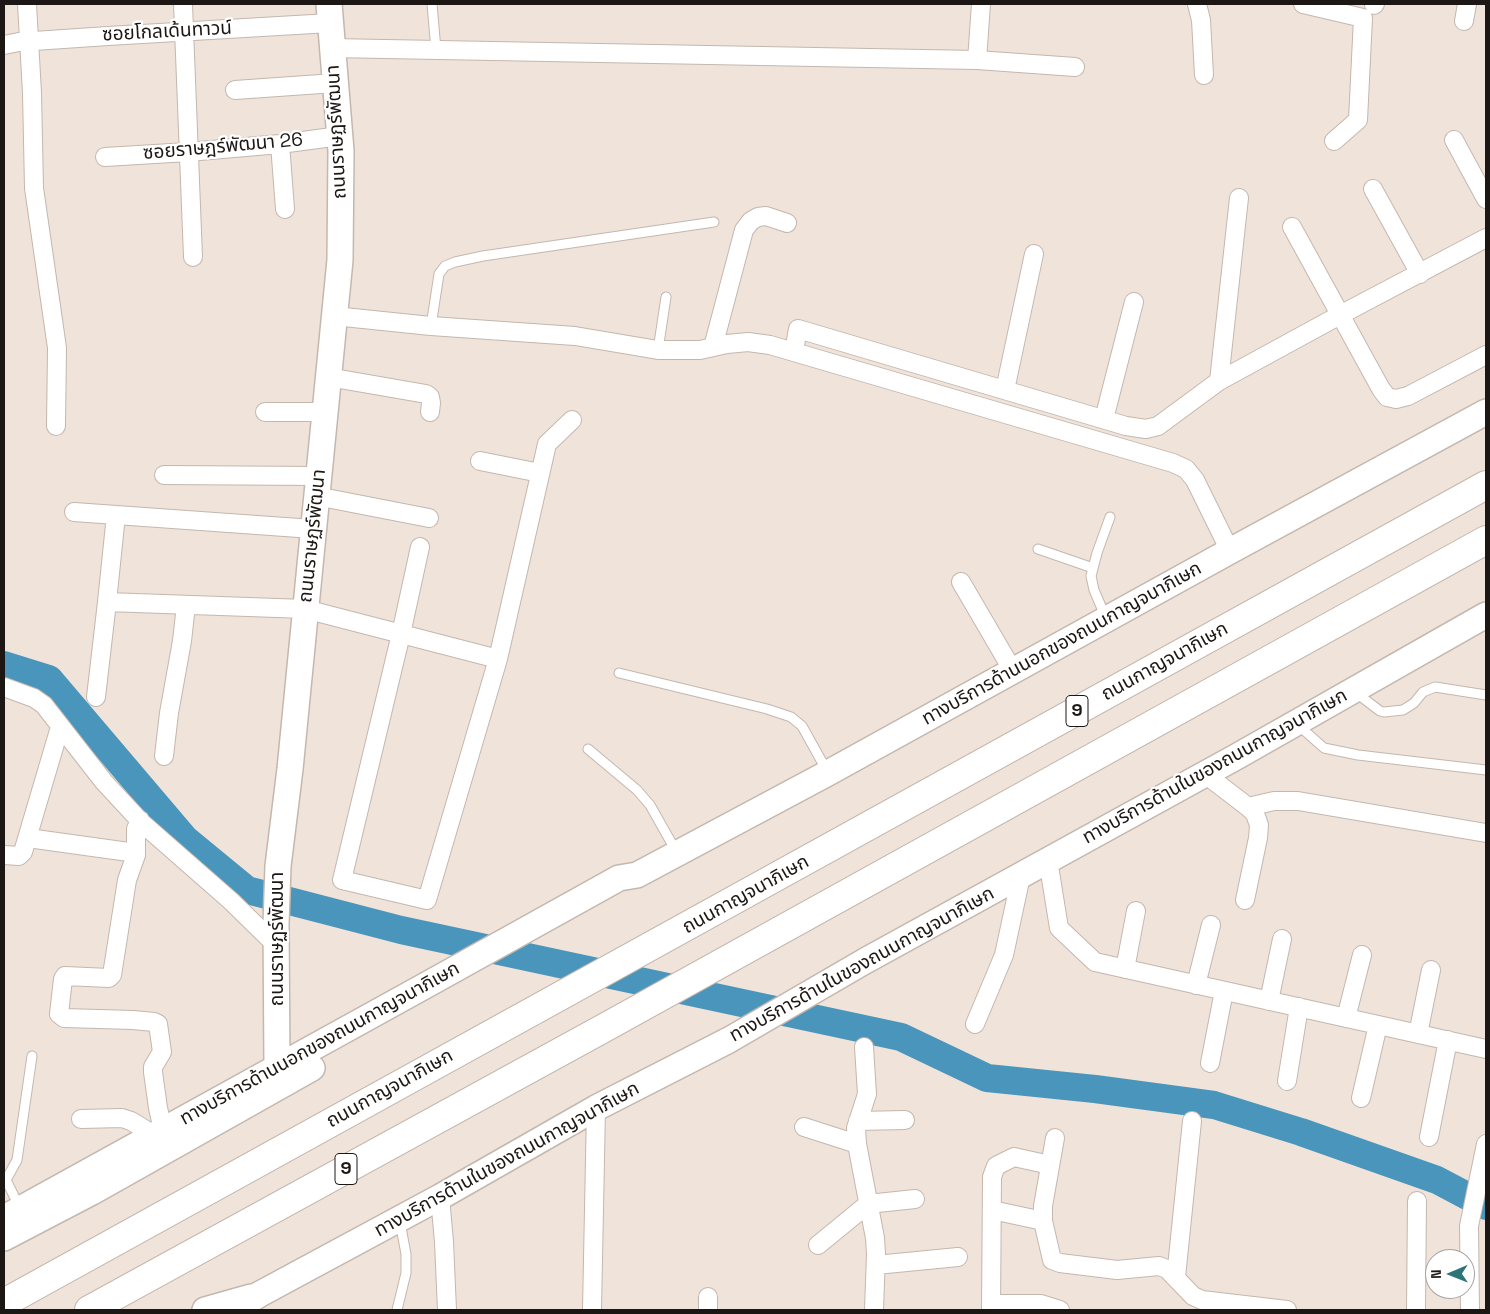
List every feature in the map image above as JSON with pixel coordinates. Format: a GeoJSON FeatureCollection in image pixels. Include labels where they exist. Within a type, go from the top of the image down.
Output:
{"type":"FeatureCollection","features":[{"type":"Feature","properties":{"kind":"highway","name":"ถนนกาญจนาภิเษก"},"geometry":{"type":"LineString","coordinates":[[4,1303],[499,1028],[668,937],[1486,485]]}},
{"type":"Feature","properties":{"kind":"highway","name":"9"},"geometry":{"type":"LineString","coordinates":[[88,1310],[604,1028],[1486,540]]}},
{"type":"Feature","properties":{"kind":"main road","name":"ถนนราษฏร์พัฒนา"},"geometry":{"type":"LineString","coordinates":[[277,1068],[276,934],[278,866],[340,260],[340,136],[329,13]]}},
{"type":"Feature","properties":{"kind":"main road","name":"ทางบริการด้านนอกของถนนกาญจนาภิเษก"},"geometry":{"type":"LineString","coordinates":[[12,1213],[277,1068],[425,996],[574,912],[626,891],[637,875],[828,773],[1486,412]]}},
{"type":"Feature","properties":{"kind":"main road","name":"ทางบริการด้านในของถนนกาญจนาภิเษก"},"geometry":{"type":"LineString","coordinates":[[234,1310],[259,1302],[399,1219],[596,1108],[729,1040],[865,961],[1205,774],[1486,615]]}},
{"type":"Feature","properties":{"kind":"main road"},"geometry":{"type":"LineString","coordinates":[[4,1238],[92,1192],[425,996]]}},
{"type":"Feature","properties":{"kind":"main road"},"geometry":{"type":"LineString","coordinates":[[205,1310],[259,1302]]}},
{"type":"Feature","properties":{"kind":"street"},"geometry":{"type":"LineString","coordinates":[[27,4],[34,188],[57,348],[56,426]]}},
{"type":"Feature","properties":{"kind":"street"},"geometry":{"type":"LineString","coordinates":[[183,4],[193,257]]}},
{"type":"Feature","properties":{"kind":"street"},"geometry":{"type":"LineString","coordinates":[[977,60],[981,4]]}},
{"type":"Feature","properties":{"kind":"street"},"geometry":{"type":"LineString","coordinates":[[1197,4],[1201,20],[1204,75]]}},
{"type":"Feature","properties":{"kind":"street"},"geometry":{"type":"LineString","coordinates":[[1303,4],[1363,18],[1358,120],[1334,141]]}},
{"type":"Feature","properties":{"kind":"street","name":"ซอยโกลเด้นทาวน์"},"geometry":{"type":"LineString","coordinates":[[4,45],[184,31],[329,13]]}},
{"type":"Feature","properties":{"kind":"street"},"geometry":{"type":"LineString","coordinates":[[332,48],[977,60],[1075,67]]}},
{"type":"Feature","properties":{"kind":"street"},"geometry":{"type":"LineString","coordinates":[[235,90],[335,83]]}},
{"type":"Feature","properties":{"kind":"street","name":"ซอยราษฎร์พัฒนา 26"},"geometry":{"type":"LineString","coordinates":[[105,158],[280,144],[340,136]]}},
{"type":"Feature","properties":{"kind":"street"},"geometry":{"type":"LineString","coordinates":[[1454,140],[1486,198]]}},
{"type":"Feature","properties":{"kind":"street"},"geometry":{"type":"LineString","coordinates":[[280,144],[285,210]]}},
{"type":"Feature","properties":{"kind":"street"},"geometry":{"type":"LineString","coordinates":[[1372,189],[1420,274]]}},
{"type":"Feature","properties":{"kind":"street"},"geometry":{"type":"LineString","coordinates":[[1219,382],[1239,198]]}},
{"type":"Feature","properties":{"kind":"street"},"geometry":{"type":"LineString","coordinates":[[713,347],[744,230],[751,221],[758,217],[766,216],[787,223]]}},
{"type":"Feature","properties":{"kind":"street"},"geometry":{"type":"LineString","coordinates":[[1292,227],[1387,397],[1396,399],[1408,396],[1486,355]]}},
{"type":"Feature","properties":{"kind":"street"},"geometry":{"type":"LineString","coordinates":[[794,352],[798,329],[1126,426],[1146,429],[1158,426],[1219,382],[1340,315],[1486,238]]}},
{"type":"Feature","properties":{"kind":"street"},"geometry":{"type":"LineString","coordinates":[[1005,390],[1034,254]]}},
{"type":"Feature","properties":{"kind":"street"},"geometry":{"type":"LineString","coordinates":[[1104,419],[1134,302]]}},
{"type":"Feature","properties":{"kind":"street"},"geometry":{"type":"LineString","coordinates":[[334,316],[431,326],[575,336],[658,350],[700,350],[748,342],[770,344],[1173,463],[1186,470],[1195,480],[1230,551]]}},
{"type":"Feature","properties":{"kind":"street"},"geometry":{"type":"LineString","coordinates":[[328,377],[426,394],[431,402],[430,412]]}},
{"type":"Feature","properties":{"kind":"street"},"geometry":{"type":"LineString","coordinates":[[265,412],[325,412]]}},
{"type":"Feature","properties":{"kind":"street"},"geometry":{"type":"LineString","coordinates":[[420,546],[401,634],[342,880],[426,900],[498,659],[547,444],[572,420]]}},
{"type":"Feature","properties":{"kind":"street"},"geometry":{"type":"LineString","coordinates":[[480,461],[540,473]]}},
{"type":"Feature","properties":{"kind":"street"},"geometry":{"type":"LineString","coordinates":[[164,476],[317,486],[429,518]]}},
{"type":"Feature","properties":{"kind":"street"},"geometry":{"type":"LineString","coordinates":[[74,512],[313,529]]}},
{"type":"Feature","properties":{"kind":"street"},"geometry":{"type":"LineString","coordinates":[[96,696],[116,515]]}},
{"type":"Feature","properties":{"kind":"street"},"geometry":{"type":"LineString","coordinates":[[961,582],[1013,671]]}},
{"type":"Feature","properties":{"kind":"street"},"geometry":{"type":"LineString","coordinates":[[107,602],[305,610],[498,659]]}},
{"type":"Feature","properties":{"kind":"street"},"geometry":{"type":"LineString","coordinates":[[164,756],[168,713],[182,641],[186,606]]}},
{"type":"Feature","properties":{"kind":"street"},"geometry":{"type":"LineString","coordinates":[[4,687],[34,698],[44,705],[104,782],[141,822],[231,901],[276,934]]}},
{"type":"Feature","properties":{"kind":"street"},"geometry":{"type":"LineString","coordinates":[[4,855],[19,856],[23,852],[60,727]]}},
{"type":"Feature","properties":{"kind":"street"},"geometry":{"type":"LineString","coordinates":[[1205,774],[1248,807],[1255,814],[1259,825],[1245,900]]}},
{"type":"Feature","properties":{"kind":"street"},"geometry":{"type":"LineString","coordinates":[[1248,807],[1274,801],[1298,801],[1486,833]]}},
{"type":"Feature","properties":{"kind":"street"},"geometry":{"type":"LineString","coordinates":[[82,1119],[122,1118],[158,1133],[158,1108],[153,1069],[162,1052],[158,1024],[133,1020],[64,1018],[59,1014],[64,976],[108,978],[112,975],[127,880],[135,861],[136,829],[141,822]]}},
{"type":"Feature","properties":{"kind":"street"},"geometry":{"type":"LineString","coordinates":[[28,838],[136,853]]}},
{"type":"Feature","properties":{"kind":"street"},"geometry":{"type":"LineString","coordinates":[[1048,860],[1058,928],[1095,962],[1486,1049]]}},
{"type":"Feature","properties":{"kind":"street"},"geometry":{"type":"LineString","coordinates":[[975,1024],[1004,955],[1021,876]]}},
{"type":"Feature","properties":{"kind":"street"},"geometry":{"type":"LineString","coordinates":[[1125,969],[1136,912]]}},
{"type":"Feature","properties":{"kind":"street"},"geometry":{"type":"LineString","coordinates":[[1196,985],[1210,925]]}},
{"type":"Feature","properties":{"kind":"street"},"geometry":{"type":"LineString","coordinates":[[1269,1001],[1282,939]]}},
{"type":"Feature","properties":{"kind":"street"},"geometry":{"type":"LineString","coordinates":[[1346,1018],[1362,955]]}},
{"type":"Feature","properties":{"kind":"street"},"geometry":{"type":"LineString","coordinates":[[1418,1034],[1431,970]]}},
{"type":"Feature","properties":{"kind":"street"},"geometry":{"type":"LineString","coordinates":[[1210,1063],[1224,991]]}},
{"type":"Feature","properties":{"kind":"street"},"geometry":{"type":"LineString","coordinates":[[1287,1081],[1299,1007]]}},
{"type":"Feature","properties":{"kind":"street"},"geometry":{"type":"LineString","coordinates":[[1362,1098],[1378,1025]]}},
{"type":"Feature","properties":{"kind":"street"},"geometry":{"type":"LineString","coordinates":[[1429,1137],[1448,1040]]}},
{"type":"Feature","properties":{"kind":"street"},"geometry":{"type":"LineString","coordinates":[[864,1047],[867,1094],[866,1103],[856,1128],[857,1144],[875,1238],[874,1310]]}},
{"type":"Feature","properties":{"kind":"street"},"geometry":{"type":"LineString","coordinates":[[592,1310],[596,1108]]}},
{"type":"Feature","properties":{"kind":"street"},"geometry":{"type":"LineString","coordinates":[[858,1121],[906,1120]]}},
{"type":"Feature","properties":{"kind":"street"},"geometry":{"type":"LineString","coordinates":[[1176,1277],[1192,1120]]}},
{"type":"Feature","properties":{"kind":"street"},"geometry":{"type":"LineString","coordinates":[[804,1127],[857,1144]]}},
{"type":"Feature","properties":{"kind":"street"},"geometry":{"type":"LineString","coordinates":[[1055,1138],[1043,1206],[1043,1221],[1052,1260],[1060,1263],[1117,1270],[1159,1266],[1167,1269],[1193,1296],[1202,1300],[1286,1310]]}},
{"type":"Feature","properties":{"kind":"street"},"geometry":{"type":"LineString","coordinates":[[1470,1310],[1469,1226],[1486,1144]]}},
{"type":"Feature","properties":{"kind":"street"},"geometry":{"type":"LineString","coordinates":[[1050,1165],[1014,1156],[996,1166],[992,1177],[991,1307],[1040,1304],[1060,1310]]}},
{"type":"Feature","properties":{"kind":"street"},"geometry":{"type":"LineString","coordinates":[[440,1197],[445,1250],[447,1310]]}},
{"type":"Feature","properties":{"kind":"street"},"geometry":{"type":"LineString","coordinates":[[818,1245],[868,1204],[915,1199]]}},
{"type":"Feature","properties":{"kind":"street"},"geometry":{"type":"LineString","coordinates":[[1416,1201],[1416,1310]]}},
{"type":"Feature","properties":{"kind":"street"},"geometry":{"type":"LineString","coordinates":[[992,1210],[1043,1221]]}},
{"type":"Feature","properties":{"kind":"street"},"geometry":{"type":"LineString","coordinates":[[876,1265],[958,1257]]}},
{"type":"Feature","properties":{"kind":"lane"},"geometry":{"type":"LineString","coordinates":[[432,4],[436,50]]}},
{"type":"Feature","properties":{"kind":"lane"},"geometry":{"type":"LineString","coordinates":[[431,326],[439,274],[445,266],[455,262],[482,256],[714,222]]}},
{"type":"Feature","properties":{"kind":"lane"},"geometry":{"type":"LineString","coordinates":[[658,350],[666,297]]}},
{"type":"Feature","properties":{"kind":"lane"},"geometry":{"type":"LineString","coordinates":[[1106,619],[1094,590],[1091,576],[1110,517]]}},
{"type":"Feature","properties":{"kind":"lane"},"geometry":{"type":"LineString","coordinates":[[1038,549],[1093,568]]}},
{"type":"Feature","properties":{"kind":"lane"},"geometry":{"type":"LineString","coordinates":[[619,673],[767,709],[791,717],[802,726],[828,773]]}},
{"type":"Feature","properties":{"kind":"lane"},"geometry":{"type":"LineString","coordinates":[[1353,690],[1384,712],[1403,710],[1414,703],[1424,692],[1435,687],[1486,695]]}},
{"type":"Feature","properties":{"kind":"lane"},"geometry":{"type":"LineString","coordinates":[[1296,723],[1324,748],[1358,755],[1486,770]]}},
{"type":"Feature","properties":{"kind":"lane"},"geometry":{"type":"LineString","coordinates":[[588,749],[637,790],[650,805],[677,854]]}},
{"type":"Feature","properties":{"kind":"lane"},"geometry":{"type":"LineString","coordinates":[[12,1213],[5,1179],[17,1160],[32,1056]]}},
{"type":"Feature","properties":{"kind":"lane"},"geometry":{"type":"LineString","coordinates":[[397,1310],[406,1273],[406,1254],[399,1219]]}},
{"type":"Feature","properties":{"kind":"waterway"},"geometry":{"type":"LineString","coordinates":[[4,665],[49,679],[185,839],[247,890],[401,930],[901,1037],[987,1078],[1095,1089],[1214,1105],[1301,1132],[1437,1180],[1486,1206]]}}]}
